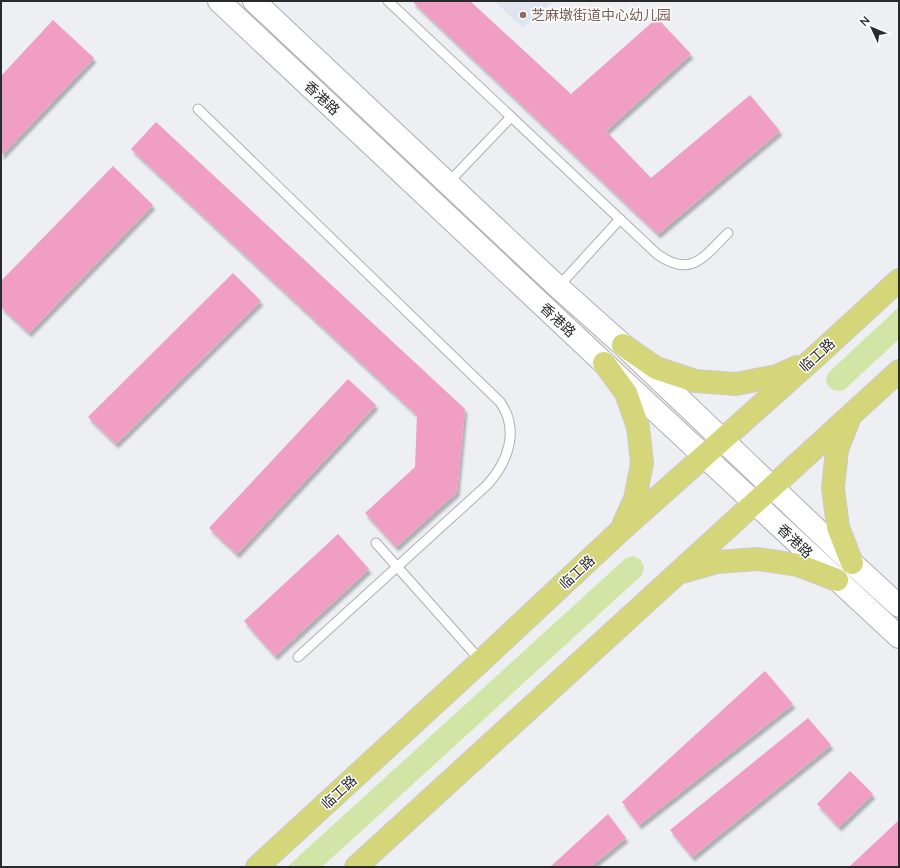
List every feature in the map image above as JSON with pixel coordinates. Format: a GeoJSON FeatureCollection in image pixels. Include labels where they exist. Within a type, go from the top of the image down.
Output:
{"type":"FeatureCollection","features":[{"type":"Feature","properties":{"kind":"main road","name":"香港路"},"geometry":{"type":"LineString","coordinates":[[220,1],[604,363],[899,637]]}},
{"type":"Feature","properties":{"kind":"main road","name":"香港路"},"geometry":{"type":"LineString","coordinates":[[254,1],[558,287],[623,345],[899,606]]}},
{"type":"Feature","properties":{"kind":"main road","name":"临工路"},"geometry":{"type":"LineString","coordinates":[[257,867],[619,532],[899,280]]}},
{"type":"Feature","properties":{"kind":"main road"},"geometry":{"type":"LineString","coordinates":[[623,345],[656,368],[695,382],[736,384],[777,376],[814,358]]}},
{"type":"Feature","properties":{"kind":"main road"},"geometry":{"type":"LineString","coordinates":[[604,363],[626,393],[638,427],[642,463],[635,499],[619,532]]}},
{"type":"Feature","properties":{"kind":"main road"},"geometry":{"type":"LineString","coordinates":[[356,867],[899,371]]}},
{"type":"Feature","properties":{"kind":"main road"},"geometry":{"type":"LineString","coordinates":[[852,414],[837,450],[833,488],[838,527],[852,563]]}},
{"type":"Feature","properties":{"kind":"main road"},"geometry":{"type":"LineString","coordinates":[[677,574],[717,562],[758,559],[798,565],[836,580]]}},
{"type":"Feature","properties":{"kind":"lane"},"geometry":{"type":"LineString","coordinates":[[388,1],[620,219],[667,261],[687,266],[697,263],[728,233]]}},
{"type":"Feature","properties":{"kind":"lane"},"geometry":{"type":"LineString","coordinates":[[198,109],[494,396],[504,408],[509,426],[510,442],[507,454],[497,474],[487,485],[298,657]]}},
{"type":"Feature","properties":{"kind":"lane"},"geometry":{"type":"LineString","coordinates":[[448,183],[511,117]]}},
{"type":"Feature","properties":{"kind":"lane"},"geometry":{"type":"LineString","coordinates":[[558,287],[620,219]]}},
{"type":"Feature","properties":{"kind":"lane"},"geometry":{"type":"LineString","coordinates":[[376,542],[481,661]]}},
{"type":"Feature","properties":{"kind":"shaded area","name":"芝麻墩街道中心幼儿园"},"geometry":{"type":"Polygon","coordinates":[[[494,1],[553,1],[523,28],[494,1]]]}},
{"type":"Feature","properties":{"kind":"green space"},"geometry":{"type":"Polygon","coordinates":[[[899,307],[899,339],[844,390],[838,391],[831,388],[826,381],[828,373],[899,307]]]}},
{"type":"Feature","properties":{"kind":"green space"},"geometry":{"type":"Polygon","coordinates":[[[634,556],[641,560],[644,568],[642,575],[322,867],[287,867],[626,558],[634,556]]]}},
{"type":"Feature","properties":{"kind":"building"},"geometry":{"type":"Polygon","coordinates":[[[412,1],[470,1],[571,94],[657,18],[691,54],[606,131],[651,178],[750,95],[780,131],[658,234],[412,1]]]}},
{"type":"Feature","properties":{"kind":"building"},"geometry":{"type":"Polygon","coordinates":[[[53,20],[94,58],[1,156],[1,76],[53,20]]]}},
{"type":"Feature","properties":{"kind":"building"},"geometry":{"type":"Polygon","coordinates":[[[156,122],[465,409],[457,492],[396,547],[365,513],[415,467],[417,415],[131,149],[156,122]]]}},
{"type":"Feature","properties":{"kind":"building"},"geometry":{"type":"Polygon","coordinates":[[[113,166],[153,205],[29,333],[1,307],[1,281],[113,166]]]}},
{"type":"Feature","properties":{"kind":"building"},"geometry":{"type":"Polygon","coordinates":[[[233,273],[261,301],[116,444],[88,417],[233,273]]]}},
{"type":"Feature","properties":{"kind":"building"},"geometry":{"type":"Polygon","coordinates":[[[348,379],[376,405],[237,554],[209,528],[348,379]]]}},
{"type":"Feature","properties":{"kind":"building"},"geometry":{"type":"Polygon","coordinates":[[[338,534],[369,569],[275,656],[244,621],[338,534]]]}},
{"type":"Feature","properties":{"kind":"building"},"geometry":{"type":"Polygon","coordinates":[[[765,671],[793,704],[639,825],[622,802],[765,671]]]}},
{"type":"Feature","properties":{"kind":"building"},"geometry":{"type":"Polygon","coordinates":[[[808,718],[831,745],[692,857],[670,830],[808,718]]]}},
{"type":"Feature","properties":{"kind":"building"},"geometry":{"type":"Polygon","coordinates":[[[850,771],[873,794],[839,827],[817,804],[850,771]]]}},
{"type":"Feature","properties":{"kind":"building"},"geometry":{"type":"Polygon","coordinates":[[[608,814],[626,838],[590,867],[550,867],[608,814]]]}},
{"type":"Feature","properties":{"kind":"building"},"geometry":{"type":"Polygon","coordinates":[[[899,820],[899,865],[897,867],[849,867],[899,820]]]}},
{"type":"Feature","properties":{"kind":"place","name":"芝麻墩街道中心幼儿园"},"geometry":{"type":"Point","coordinates":[523,15]}}]}
